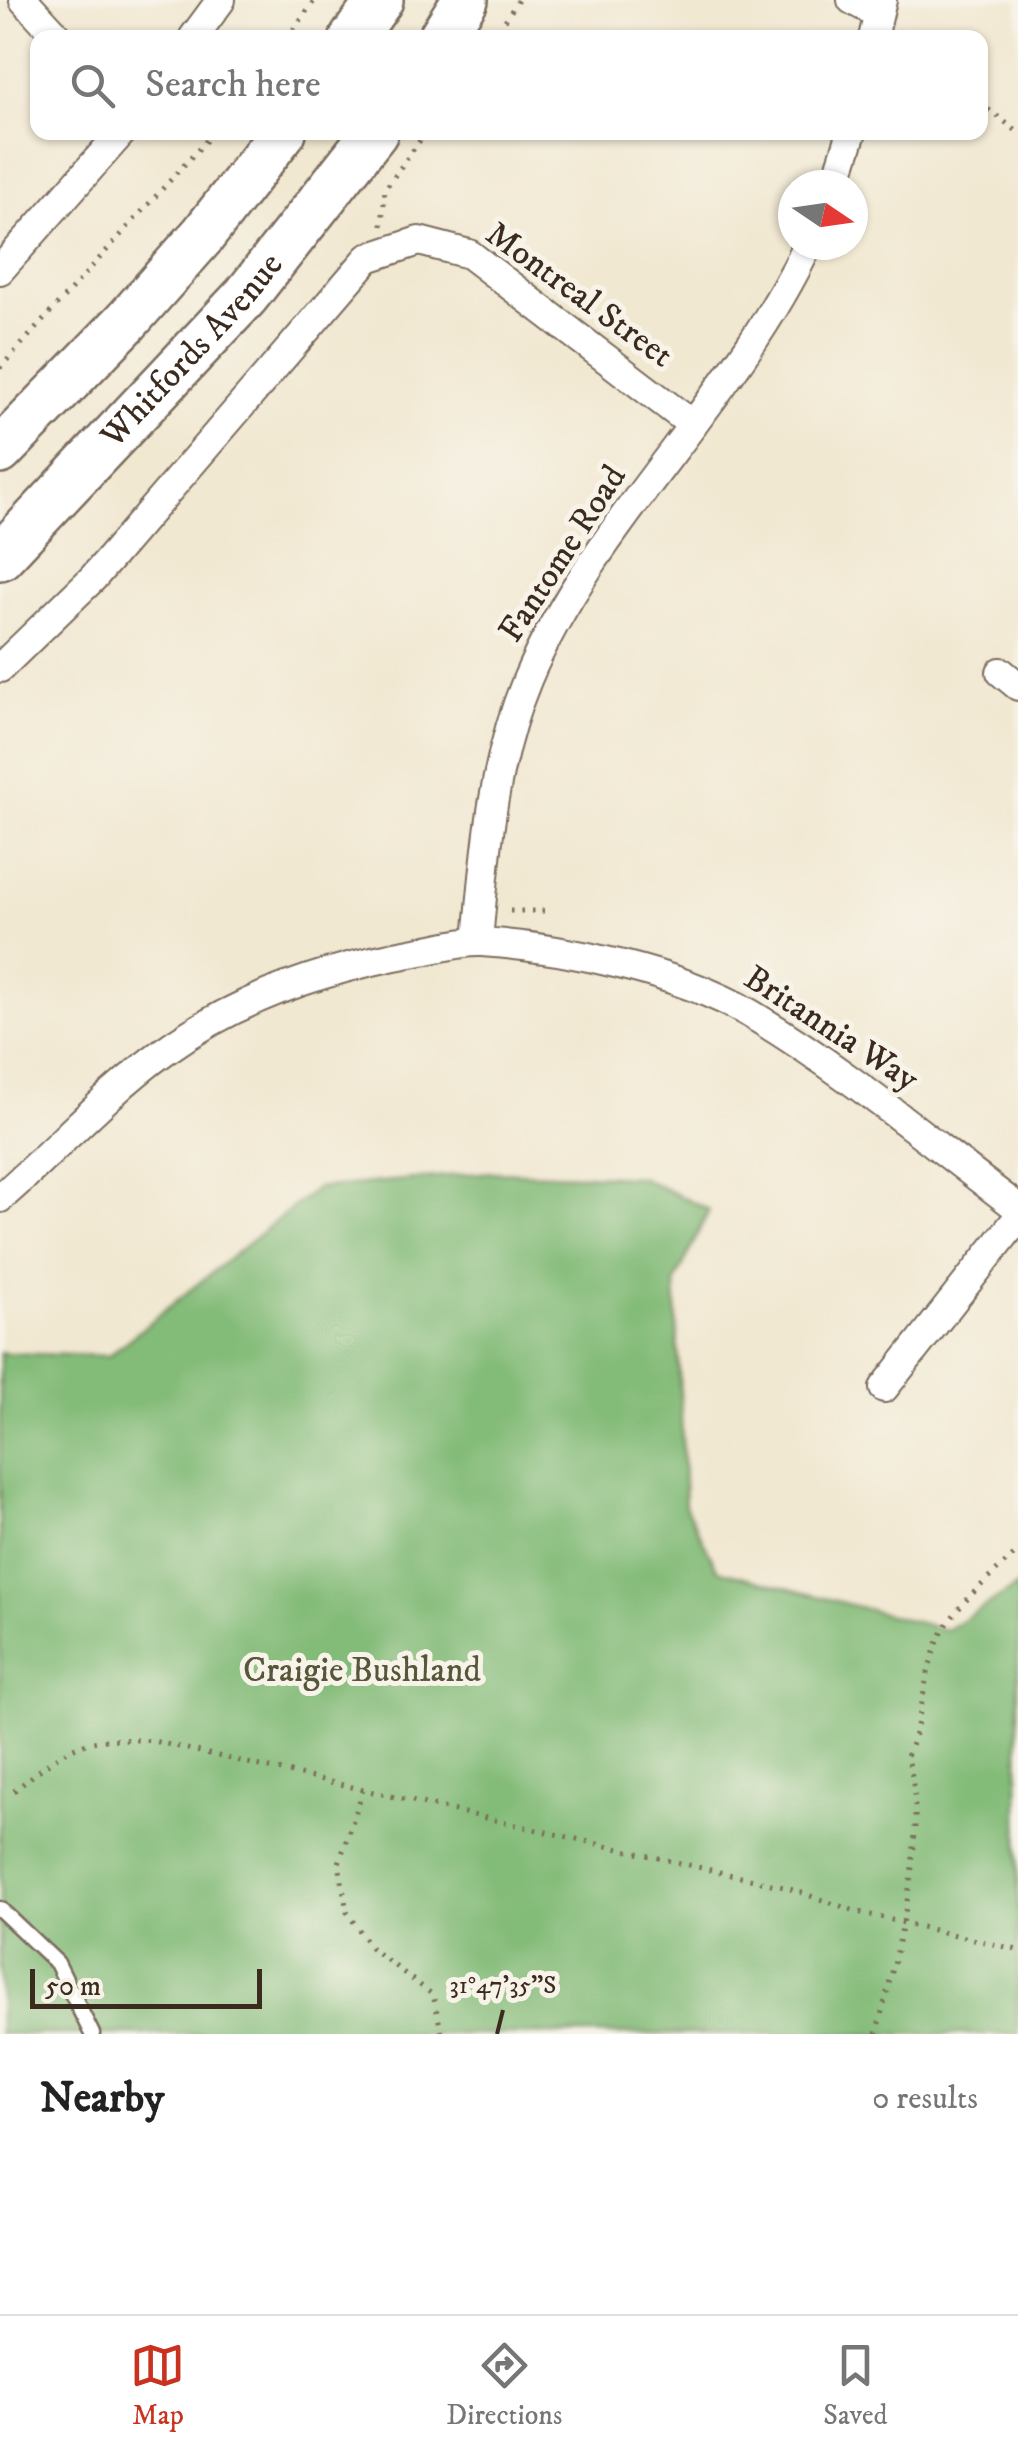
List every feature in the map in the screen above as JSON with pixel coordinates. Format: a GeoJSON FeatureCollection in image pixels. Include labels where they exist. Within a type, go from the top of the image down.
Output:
{"type":"FeatureCollection","features":[{"type":"Feature","properties":{"kind":"main road"},"geometry":{"type":"LineString","coordinates":[[359,30],[380,0]]}},
{"type":"Feature","properties":{"kind":"main road"},"geometry":{"type":"LineString","coordinates":[[446,30],[465,0]]}},
{"type":"Feature","properties":{"kind":"main road","name":"Whitfords Avenue"},"geometry":{"type":"LineString","coordinates":[[0,451],[126,322],[202,235],[277,140]]}},
{"type":"Feature","properties":{"kind":"main road","name":"Whitfords Avenue"},"geometry":{"type":"LineString","coordinates":[[0,557],[246,296],[370,140]]}},
{"type":"Feature","properties":{"kind":"street"},"geometry":{"type":"LineString","coordinates":[[24,0],[52,30]]}},
{"type":"Feature","properties":{"kind":"street"},"geometry":{"type":"LineString","coordinates":[[200,30],[221,0]]}},
{"type":"Feature","properties":{"kind":"street"},"geometry":{"type":"LineString","coordinates":[[852,0],[878,17]]}},
{"type":"Feature","properties":{"kind":"street"},"geometry":{"type":"LineString","coordinates":[[0,270],[115,140]]}},
{"type":"Feature","properties":{"kind":"street"},"geometry":{"type":"LineString","coordinates":[[839,170],[849,140]]}},
{"type":"Feature","properties":{"kind":"street","name":"Montreal Street"},"geometry":{"type":"LineString","coordinates":[[0,668],[94,578],[368,258],[419,240],[469,254],[693,425]]}},
{"type":"Feature","properties":{"kind":"street","name":"Fantome Road"},"geometry":{"type":"LineString","coordinates":[[478,941],[489,819],[507,735],[528,678],[563,610],[755,340],[800,260]]}},
{"type":"Feature","properties":{"kind":"street","name":"Britannia Way"},"geometry":{"type":"LineString","coordinates":[[0,1198],[164,1051],[263,995],[316,975],[383,958],[478,941],[614,963],[674,980],[747,1012],[844,1076],[1018,1208]]}},
{"type":"Feature","properties":{"kind":"street"},"geometry":{"type":"LineString","coordinates":[[884,1388],[1018,1218]]}},
{"type":"Feature","properties":{"kind":"lane"},"geometry":{"type":"LineString","coordinates":[[0,1909],[57,1964],[92,2034]]}},
{"type":"Feature","properties":{"kind":"path"},"geometry":{"type":"LineString","coordinates":[[293,30],[315,0]]}},
{"type":"Feature","properties":{"kind":"path"},"geometry":{"type":"LineString","coordinates":[[499,30],[518,0]]}},
{"type":"Feature","properties":{"kind":"path"},"geometry":{"type":"LineString","coordinates":[[988,108],[1018,132]]}},
{"type":"Feature","properties":{"kind":"path"},"geometry":{"type":"LineString","coordinates":[[0,368],[207,140]]}},
{"type":"Feature","properties":{"kind":"path"},"geometry":{"type":"LineString","coordinates":[[379,256],[385,189],[420,140]]}},
{"type":"Feature","properties":{"kind":"path"},"geometry":{"type":"LineString","coordinates":[[876,2034],[906,1924],[915,1781],[908,1756],[941,1634],[1018,1551]]}},
{"type":"Feature","properties":{"kind":"path"},"geometry":{"type":"LineString","coordinates":[[14,1790],[69,1746],[114,1738],[153,1742],[784,1887],[906,1924],[1018,1950]]}},
{"type":"Feature","properties":{"kind":"path"},"geometry":{"type":"LineString","coordinates":[[364,1790],[339,1863],[347,1912],[371,1948],[433,1995],[442,2034]]}},
{"type":"Feature","properties":{"kind":"green space","name":"Craigie Bushland"},"geometry":{"type":"Polygon","coordinates":[[[492,1172],[640,1177],[709,1210],[675,1282],[685,1506],[718,1570],[946,1630],[1018,1586],[1018,2034],[0,2034],[0,1353],[108,1356],[317,1188],[492,1172]]]}}]}
